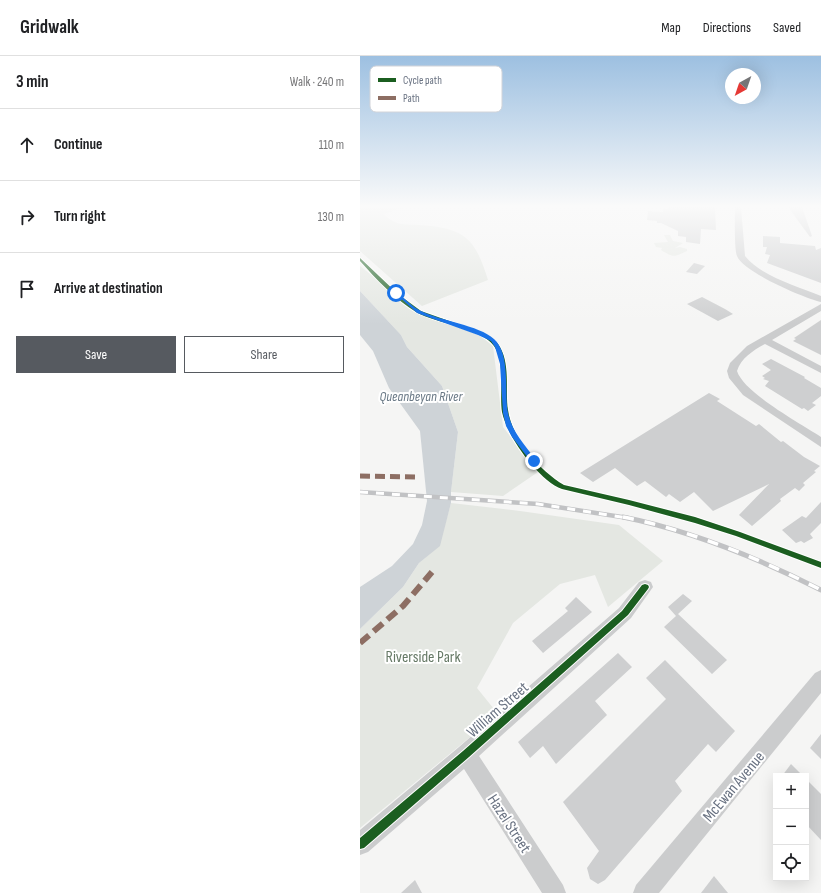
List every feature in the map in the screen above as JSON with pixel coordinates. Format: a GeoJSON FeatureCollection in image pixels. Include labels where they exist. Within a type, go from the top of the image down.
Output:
{"type":"FeatureCollection","features":[{"type":"Feature","properties":{"kind":"street"},"geometry":{"type":"LineString","coordinates":[[740,246],[741,256],[745,263],[761,273],[821,299]]}},
{"type":"Feature","properties":{"kind":"street"},"geometry":{"type":"LineString","coordinates":[[821,306],[765,340],[739,359],[734,364],[732,371],[739,386],[757,401],[821,443]]}},
{"type":"Feature","properties":{"kind":"street"},"geometry":{"type":"LineString","coordinates":[[765,340],[821,370]]}},
{"type":"Feature","properties":{"kind":"street","name":"William Street"},"geometry":{"type":"LineString","coordinates":[[360,844],[466,754],[625,613],[645,587]]}},
{"type":"Feature","properties":{"kind":"street","name":"McEwan Avenue"},"geometry":{"type":"LineString","coordinates":[[644,893],[821,679]]}},
{"type":"Feature","properties":{"kind":"street","name":"Hazel Street"},"geometry":{"type":"LineString","coordinates":[[466,754],[555,893]]}},
{"type":"Feature","properties":{"kind":"green space"},"geometry":{"type":"Polygon","coordinates":[[[360,246],[474,246],[488,280],[422,306],[360,251],[360,246]]]}},
{"type":"Feature","properties":{"kind":"green space"},"geometry":{"type":"Polygon","coordinates":[[[678,246],[675,248],[680,247],[687,249],[687,251],[674,256],[661,250],[662,248],[656,247],[678,246]]]}},
{"type":"Feature","properties":{"kind":"green space"},"geometry":{"type":"Polygon","coordinates":[[[360,266],[419,313],[479,335],[493,346],[503,427],[538,472],[503,496],[451,492],[458,432],[442,386],[407,347],[401,335],[360,291],[360,266]]]}},
{"type":"Feature","properties":{"kind":"green space","name":"Riverside Park"},"geometry":{"type":"Polygon","coordinates":[[[451,503],[619,525],[663,561],[608,607],[595,575],[560,584],[513,623],[477,688],[498,714],[360,828],[360,629],[403,587],[419,563],[439,546],[451,503]]]}},
{"type":"Feature","properties":{"kind":"water","name":"Queanbeyan River"},"geometry":{"type":"Polygon","coordinates":[[[360,291],[401,335],[407,347],[442,386],[458,432],[451,503],[440,546],[419,563],[403,587],[360,629],[360,587],[392,566],[413,544],[422,525],[427,501],[420,431],[389,388],[373,351],[360,335],[360,291]]]}},
{"type":"Feature","properties":{"kind":"building"},"geometry":{"type":"Polygon","coordinates":[[[815,246],[816,250],[821,248],[821,283],[767,263],[770,255],[765,254],[767,247],[763,247],[815,246]]]}},
{"type":"Feature","properties":{"kind":"building"},"geometry":{"type":"Polygon","coordinates":[[[694,263],[705,266],[697,274],[686,272],[694,263]]]}},
{"type":"Feature","properties":{"kind":"building"},"geometry":{"type":"Polygon","coordinates":[[[702,297],[733,314],[718,321],[687,304],[702,297]]]}},
{"type":"Feature","properties":{"kind":"building"},"geometry":{"type":"Polygon","coordinates":[[[821,320],[821,355],[793,341],[796,339],[794,338],[821,320]]]}},
{"type":"Feature","properties":{"kind":"building"},"geometry":{"type":"Polygon","coordinates":[[[771,359],[805,377],[804,378],[821,388],[821,396],[812,403],[816,405],[808,411],[804,408],[802,409],[765,386],[769,381],[763,379],[765,378],[762,376],[771,370],[762,364],[771,359]]]}},
{"type":"Feature","properties":{"kind":"building"},"geometry":{"type":"Polygon","coordinates":[[[709,393],[720,399],[717,401],[756,426],[759,424],[781,442],[783,441],[804,457],[820,466],[814,471],[816,472],[803,483],[805,485],[799,491],[795,488],[780,499],[781,501],[752,526],[739,515],[769,484],[713,511],[694,492],[680,502],[669,494],[666,497],[645,481],[637,486],[615,468],[593,482],[580,473],[709,393]]]}},
{"type":"Feature","properties":{"kind":"building"},"geometry":{"type":"Polygon","coordinates":[[[821,502],[821,523],[810,534],[813,538],[804,543],[801,541],[796,543],[782,530],[802,516],[806,518],[821,502]]]}},
{"type":"Feature","properties":{"kind":"building"},"geometry":{"type":"Polygon","coordinates":[[[683,594],[692,601],[678,614],[727,660],[712,674],[664,627],[676,616],[668,607],[683,594]]]}},
{"type":"Feature","properties":{"kind":"building"},"geometry":{"type":"Polygon","coordinates":[[[576,597],[592,612],[543,653],[532,641],[568,611],[565,608],[576,597]]]}},
{"type":"Feature","properties":{"kind":"building"},"geometry":{"type":"Polygon","coordinates":[[[618,653],[632,667],[595,701],[607,715],[556,764],[543,746],[530,758],[518,742],[618,653]]]}},
{"type":"Feature","properties":{"kind":"building"},"geometry":{"type":"Polygon","coordinates":[[[665,660],[735,731],[716,752],[708,744],[675,781],[682,791],[605,880],[598,884],[590,879],[587,868],[599,851],[563,802],[666,699],[646,678],[665,660]]]}},
{"type":"Feature","properties":{"kind":"building"},"geometry":{"type":"Polygon","coordinates":[[[821,734],[821,759],[810,748],[821,734]]]}},
{"type":"Feature","properties":{"kind":"building"},"geometry":{"type":"Polygon","coordinates":[[[791,764],[800,773],[784,773],[791,764]]]}},
{"type":"Feature","properties":{"kind":"building"},"geometry":{"type":"Polygon","coordinates":[[[809,782],[821,794],[821,840],[809,827],[809,782]]]}},
{"type":"Feature","properties":{"kind":"building"},"geometry":{"type":"Polygon","coordinates":[[[714,876],[728,893],[701,893],[714,876]]]}},
{"type":"Feature","properties":{"kind":"building"},"geometry":{"type":"Polygon","coordinates":[[[415,880],[422,893],[401,893],[415,880]]]}},
{"type":"Feature","properties":{"kind":"railway"},"geometry":{"type":"LineString","coordinates":[[360,492],[538,504],[626,518]]}},
{"type":"Feature","properties":{"kind":"railway"},"geometry":{"type":"LineString","coordinates":[[626,518],[675,530],[725,547],[773,567],[821,590]]}},
{"type":"Feature","properties":{"kind":"marked path"},"geometry":{"type":"LineString","coordinates":[[360,476],[418,477]]}},
{"type":"Feature","properties":{"kind":"marked path"},"geometry":{"type":"LineString","coordinates":[[360,643],[403,606],[432,572]]}},
{"type":"Feature","properties":{"kind":"cycle path"},"geometry":{"type":"LineString","coordinates":[[360,259],[380,280],[412,308],[427,316],[482,334],[496,345],[502,359],[507,421],[512,432],[527,454],[554,482],[562,487],[695,520],[738,534],[821,565]]}},
{"type":"Feature","properties":{"kind":"cycle path"},"geometry":{"type":"LineString","coordinates":[[360,844],[466,754],[625,613],[645,587]]}},
{"type":"Feature","properties":{"kind":"route"},"geometry":{"type":"LineString","coordinates":[[396,293],[418,312],[480,334],[492,340],[497,346],[502,364],[505,413],[509,426],[514,436],[534,461]]}}]}
